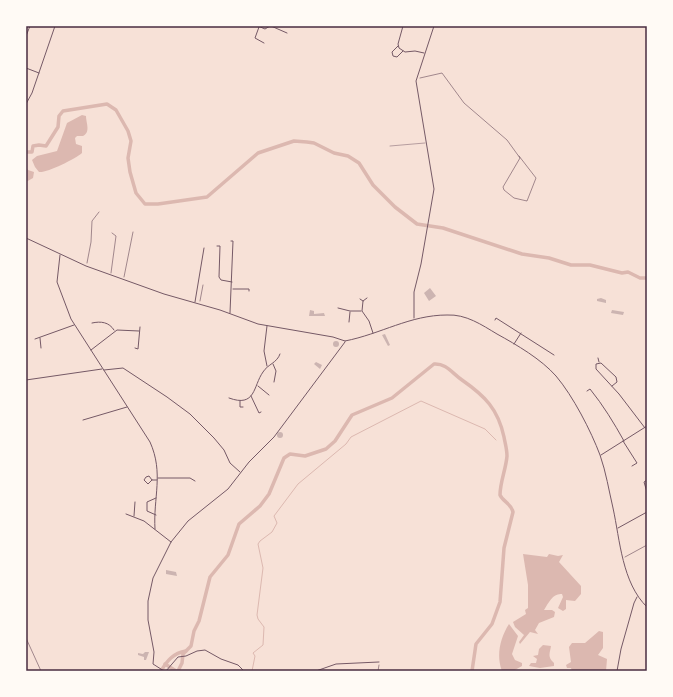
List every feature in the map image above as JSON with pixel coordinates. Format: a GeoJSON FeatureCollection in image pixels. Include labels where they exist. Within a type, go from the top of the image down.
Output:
{"type":"FeatureCollection","features":[{"type":"Feature","properties":{"kind":"street"},"geometry":{"type":"LineString","coordinates":[[26,36],[30,26]]}},
{"type":"Feature","properties":{"kind":"street"},"geometry":{"type":"LineString","coordinates":[[26,104],[39,73],[55,26]]}},
{"type":"Feature","properties":{"kind":"street"},"geometry":{"type":"LineString","coordinates":[[264,43],[255,38],[258,26],[265,29],[270,26],[287,33]]}},
{"type":"Feature","properties":{"kind":"street"},"geometry":{"type":"LineString","coordinates":[[403,26],[398,46],[393,50],[393,56],[398,56],[403,51],[424,53]]}},
{"type":"Feature","properties":{"kind":"street"},"geometry":{"type":"LineString","coordinates":[[414,318],[414,292],[421,264],[427,224],[433,203],[434,190],[416,89],[416,78],[434,26]]}},
{"type":"Feature","properties":{"kind":"street"},"geometry":{"type":"LineString","coordinates":[[398,46],[403,51]]}},
{"type":"Feature","properties":{"kind":"street"},"geometry":{"type":"LineString","coordinates":[[26,68],[39,73]]}},
{"type":"Feature","properties":{"kind":"street"},"geometry":{"type":"LineString","coordinates":[[26,238],[86,266],[123,278],[164,294],[230,313],[267,326],[333,337],[345,341],[373,334],[414,318],[446,315],[463,317],[478,323],[514,344],[557,377],[579,412],[600,455],[623,558],[634,590],[647,606]]}},
{"type":"Feature","properties":{"kind":"street"},"geometry":{"type":"LineString","coordinates":[[231,241],[236,241]]}},
{"type":"Feature","properties":{"kind":"street"},"geometry":{"type":"LineString","coordinates":[[230,313],[234,241]]}},
{"type":"Feature","properties":{"kind":"street"},"geometry":{"type":"LineString","coordinates":[[217,246],[220,246],[219,277],[221,280],[232,282]]}},
{"type":"Feature","properties":{"kind":"street"},"geometry":{"type":"LineString","coordinates":[[195,303],[204,248]]}},
{"type":"Feature","properties":{"kind":"street"},"geometry":{"type":"LineString","coordinates":[[200,250],[204,251]]}},
{"type":"Feature","properties":{"kind":"street"},"geometry":{"type":"LineString","coordinates":[[60,254],[57,284],[74,325],[150,442],[157,463],[155,529]]}},
{"type":"Feature","properties":{"kind":"street"},"geometry":{"type":"LineString","coordinates":[[232,289],[249,289]]}},
{"type":"Feature","properties":{"kind":"street"},"geometry":{"type":"LineString","coordinates":[[368,298],[364,301],[362,311],[369,321],[373,334]]}},
{"type":"Feature","properties":{"kind":"street"},"geometry":{"type":"LineString","coordinates":[[360,299],[364,301]]}},
{"type":"Feature","properties":{"kind":"street"},"geometry":{"type":"LineString","coordinates":[[340,305],[339,308],[350,312],[362,311]]}},
{"type":"Feature","properties":{"kind":"street"},"geometry":{"type":"LineString","coordinates":[[349,322],[350,312]]}},
{"type":"Feature","properties":{"kind":"street"},"geometry":{"type":"LineString","coordinates":[[495,320],[496,318],[554,355]]}},
{"type":"Feature","properties":{"kind":"street"},"geometry":{"type":"LineString","coordinates":[[92,323],[108,324],[114,331]]}},
{"type":"Feature","properties":{"kind":"street"},"geometry":{"type":"LineString","coordinates":[[35,339],[74,325]]}},
{"type":"Feature","properties":{"kind":"street"},"geometry":{"type":"LineString","coordinates":[[267,326],[264,351],[268,366]]}},
{"type":"Feature","properties":{"kind":"street"},"geometry":{"type":"LineString","coordinates":[[138,348],[140,328]]}},
{"type":"Feature","properties":{"kind":"street"},"geometry":{"type":"LineString","coordinates":[[91,350],[114,331],[120,329],[139,331]]}},
{"type":"Feature","properties":{"kind":"street"},"geometry":{"type":"LineString","coordinates":[[514,344],[521,333]]}},
{"type":"Feature","properties":{"kind":"street"},"geometry":{"type":"LineString","coordinates":[[38,346],[41,347],[40,338]]}},
{"type":"Feature","properties":{"kind":"street"},"geometry":{"type":"LineString","coordinates":[[244,671],[238,665],[221,659],[205,650],[176,658],[169,670],[165,671],[158,668],[153,663],[154,652],[148,620],[148,600],[153,578],[171,542],[188,521],[226,491],[240,473],[276,434],[345,341]]}},
{"type":"Feature","properties":{"kind":"street"},"geometry":{"type":"LineString","coordinates":[[135,348],[140,349]]}},
{"type":"Feature","properties":{"kind":"street"},"geometry":{"type":"LineString","coordinates":[[229,398],[240,400],[251,396],[258,386],[262,372],[268,366],[277,361],[280,354]]}},
{"type":"Feature","properties":{"kind":"street"},"geometry":{"type":"LineString","coordinates":[[598,358],[599,362],[617,378],[617,382],[612,386]]}},
{"type":"Feature","properties":{"kind":"street"},"geometry":{"type":"LineString","coordinates":[[599,362],[596,364],[595,368],[612,386],[646,428],[600,455]]}},
{"type":"Feature","properties":{"kind":"street"},"geometry":{"type":"LineString","coordinates":[[273,363],[276,371],[274,381],[277,380]]}},
{"type":"Feature","properties":{"kind":"street"},"geometry":{"type":"LineString","coordinates":[[26,380],[103,369],[123,368],[190,414],[214,438],[224,450],[230,463],[240,473]]}},
{"type":"Feature","properties":{"kind":"street"},"geometry":{"type":"LineString","coordinates":[[258,386],[269,395]]}},
{"type":"Feature","properties":{"kind":"street"},"geometry":{"type":"LineString","coordinates":[[587,391],[589,388],[604,406],[609,419],[637,463]]}},
{"type":"Feature","properties":{"kind":"street"},"geometry":{"type":"LineString","coordinates":[[251,396],[255,401],[259,413]]}},
{"type":"Feature","properties":{"kind":"street"},"geometry":{"type":"LineString","coordinates":[[240,400],[240,407]]}},
{"type":"Feature","properties":{"kind":"street"},"geometry":{"type":"LineString","coordinates":[[83,420],[127,407]]}},
{"type":"Feature","properties":{"kind":"street"},"geometry":{"type":"LineString","coordinates":[[238,407],[243,407]]}},
{"type":"Feature","properties":{"kind":"street"},"geometry":{"type":"LineString","coordinates":[[632,466],[640,461]]}},
{"type":"Feature","properties":{"kind":"street"},"geometry":{"type":"LineString","coordinates":[[152,480],[194,481]]}},
{"type":"Feature","properties":{"kind":"street"},"geometry":{"type":"LineString","coordinates":[[647,480],[644,482],[647,492]]}},
{"type":"Feature","properties":{"kind":"street"},"geometry":{"type":"LineString","coordinates":[[156,515],[147,511],[147,502],[157,498]]}},
{"type":"Feature","properties":{"kind":"street"},"geometry":{"type":"LineString","coordinates":[[134,516],[135,502]]}},
{"type":"Feature","properties":{"kind":"street"},"geometry":{"type":"LineString","coordinates":[[128,512],[127,514],[144,521],[171,542]]}},
{"type":"Feature","properties":{"kind":"street"},"geometry":{"type":"LineString","coordinates":[[617,528],[647,512]]}},
{"type":"Feature","properties":{"kind":"street"},"geometry":{"type":"LineString","coordinates":[[618,671],[621,649],[634,603],[638,596]]}},
{"type":"Feature","properties":{"kind":"street"},"geometry":{"type":"LineString","coordinates":[[316,671],[336,664],[379,662]]}},
{"type":"Feature","properties":{"kind":"lane"},"geometry":{"type":"LineString","coordinates":[[390,146],[426,143]]}},
{"type":"Feature","properties":{"kind":"path"},"geometry":{"type":"LineString","coordinates":[[416,78],[426,78],[442,73],[464,103],[507,140],[536,178],[527,201],[514,198],[504,190],[503,187],[519,162],[519,156]]}},
{"type":"Feature","properties":{"kind":"path"},"geometry":{"type":"LineString","coordinates":[[86,266],[91,242],[92,221],[99,212]]}},
{"type":"Feature","properties":{"kind":"path"},"geometry":{"type":"LineString","coordinates":[[123,278],[133,232]]}},
{"type":"Feature","properties":{"kind":"path"},"geometry":{"type":"LineString","coordinates":[[110,274],[116,238],[112,233]]}},
{"type":"Feature","properties":{"kind":"path"},"geometry":{"type":"LineString","coordinates":[[199,304],[203,285]]}},
{"type":"Feature","properties":{"kind":"path"},"geometry":{"type":"LineString","coordinates":[[623,558],[647,545]]}},
{"type":"Feature","properties":{"kind":"path"},"geometry":{"type":"LineString","coordinates":[[26,638],[41,671]]}},
{"type":"Feature","properties":{"kind":"path"},"geometry":{"type":"LineString","coordinates":[[378,671],[379,662]]}},
{"type":"Feature","properties":{"kind":"shaded area"},"geometry":{"type":"Polygon","coordinates":[[[82,115],[86,116],[88,127],[87,132],[83,136],[77,136],[75,138],[76,144],[82,146],[82,153],[61,165],[43,172],[39,172],[32,160],[37,156],[57,151],[67,123],[82,115]]]}},
{"type":"Feature","properties":{"kind":"shaded area"},"geometry":{"type":"Polygon","coordinates":[[[26,167],[28,170],[34,172],[33,178],[26,182],[26,167]]]}},
{"type":"Feature","properties":{"kind":"shaded area"},"geometry":{"type":"Polygon","coordinates":[[[523,554],[547,557],[549,554],[558,556],[563,555],[559,562],[581,586],[581,594],[575,601],[566,600],[566,609],[563,611],[558,608],[563,597],[562,594],[556,595],[544,610],[552,610],[555,612],[554,617],[539,623],[535,630],[538,634],[530,632],[520,644],[519,642],[524,635],[515,627],[513,622],[526,614],[525,610],[528,608],[528,585],[523,554]]]}},
{"type":"Feature","properties":{"kind":"shaded area"},"geometry":{"type":"Polygon","coordinates":[[[509,624],[518,636],[512,654],[515,660],[522,663],[522,666],[513,671],[502,671],[499,653],[503,635],[509,624]]]}},
{"type":"Feature","properties":{"kind":"shaded area"},"geometry":{"type":"Polygon","coordinates":[[[599,631],[603,632],[603,648],[598,655],[607,659],[606,671],[572,671],[571,668],[567,668],[566,665],[571,662],[569,647],[572,643],[585,643],[599,631]]]}},
{"type":"Feature","properties":{"kind":"shaded area"},"geometry":{"type":"Polygon","coordinates":[[[543,645],[551,646],[550,657],[554,663],[554,666],[540,668],[529,666],[531,663],[536,663],[537,659],[533,656],[538,655],[539,649],[543,645]]]}},
{"type":"Feature","properties":{"kind":"building"},"geometry":{"type":"Polygon","coordinates":[[[430,288],[436,296],[429,301],[424,293],[430,288]]]}},
{"type":"Feature","properties":{"kind":"building"},"geometry":{"type":"Polygon","coordinates":[[[601,298],[606,300],[606,303],[597,301],[597,299],[601,298]]]}},
{"type":"Feature","properties":{"kind":"building"},"geometry":{"type":"Polygon","coordinates":[[[310,310],[314,311],[314,314],[324,313],[325,316],[309,316],[310,310]]]}},
{"type":"Feature","properties":{"kind":"building"},"geometry":{"type":"Polygon","coordinates":[[[612,310],[624,312],[623,315],[611,313],[612,310]]]}},
{"type":"Feature","properties":{"kind":"building"},"geometry":{"type":"Polygon","coordinates":[[[385,334],[390,345],[388,346],[382,335],[385,334]]]}},
{"type":"Feature","properties":{"kind":"building"},"geometry":{"type":"Polygon","coordinates":[[[336,341],[339,344],[336,347],[333,344],[336,341]]]}},
{"type":"Feature","properties":{"kind":"building"},"geometry":{"type":"Polygon","coordinates":[[[316,362],[322,365],[320,369],[314,364],[316,362]]]}},
{"type":"Feature","properties":{"kind":"building"},"geometry":{"type":"Polygon","coordinates":[[[280,432],[283,435],[280,438],[277,435],[280,432]]]}},
{"type":"Feature","properties":{"kind":"building"},"geometry":{"type":"Polygon","coordinates":[[[166,570],[176,572],[177,576],[166,574],[166,570]]]}},
{"type":"Feature","properties":{"kind":"building"},"geometry":{"type":"Polygon","coordinates":[[[145,652],[149,652],[146,660],[144,660],[144,657],[138,655],[138,653],[143,654],[145,652]]]}},
{"type":"Feature","properties":{"kind":"waterway"},"geometry":{"type":"LineString","coordinates":[[26,152],[32,152],[33,146],[46,146],[58,127],[59,116],[63,111],[107,104],[116,110],[128,131],[131,141],[128,158],[136,193],[145,204],[158,204],[207,197],[258,153],[294,141],[314,143],[334,153],[348,156],[359,163],[373,185],[395,207],[417,224],[443,228],[522,254],[549,258],[571,265],[590,265],[622,273],[628,272],[640,278],[647,278]]}},
{"type":"Feature","properties":{"kind":"waterway"},"geometry":{"type":"LineString","coordinates":[[178,671],[182,663],[183,654],[191,646],[210,577],[228,555],[239,524],[260,506],[269,494],[284,458],[290,454],[305,456],[326,449],[335,441],[352,415],[392,398],[434,364],[442,365],[449,369],[484,398],[498,419],[507,451],[500,495],[511,507],[513,512],[504,548],[500,602],[492,624],[476,644],[472,671]]}},
{"type":"Feature","properties":{"kind":"waterway"},"geometry":{"type":"LineString","coordinates":[[252,671],[255,656],[253,653],[263,645],[264,627],[257,615],[263,568],[258,544],[272,532],[277,523],[274,516],[298,484],[346,444],[351,437],[421,401],[485,429],[496,440]]}},
{"type":"Feature","properties":{"kind":"waterway"},"geometry":{"type":"LineString","coordinates":[[161,671],[171,658],[181,652],[186,651]]}},
{"type":"Feature","properties":{"kind":"waterway"},"geometry":{"type":"LineString","coordinates":[[165,664],[176,671]]}}]}
